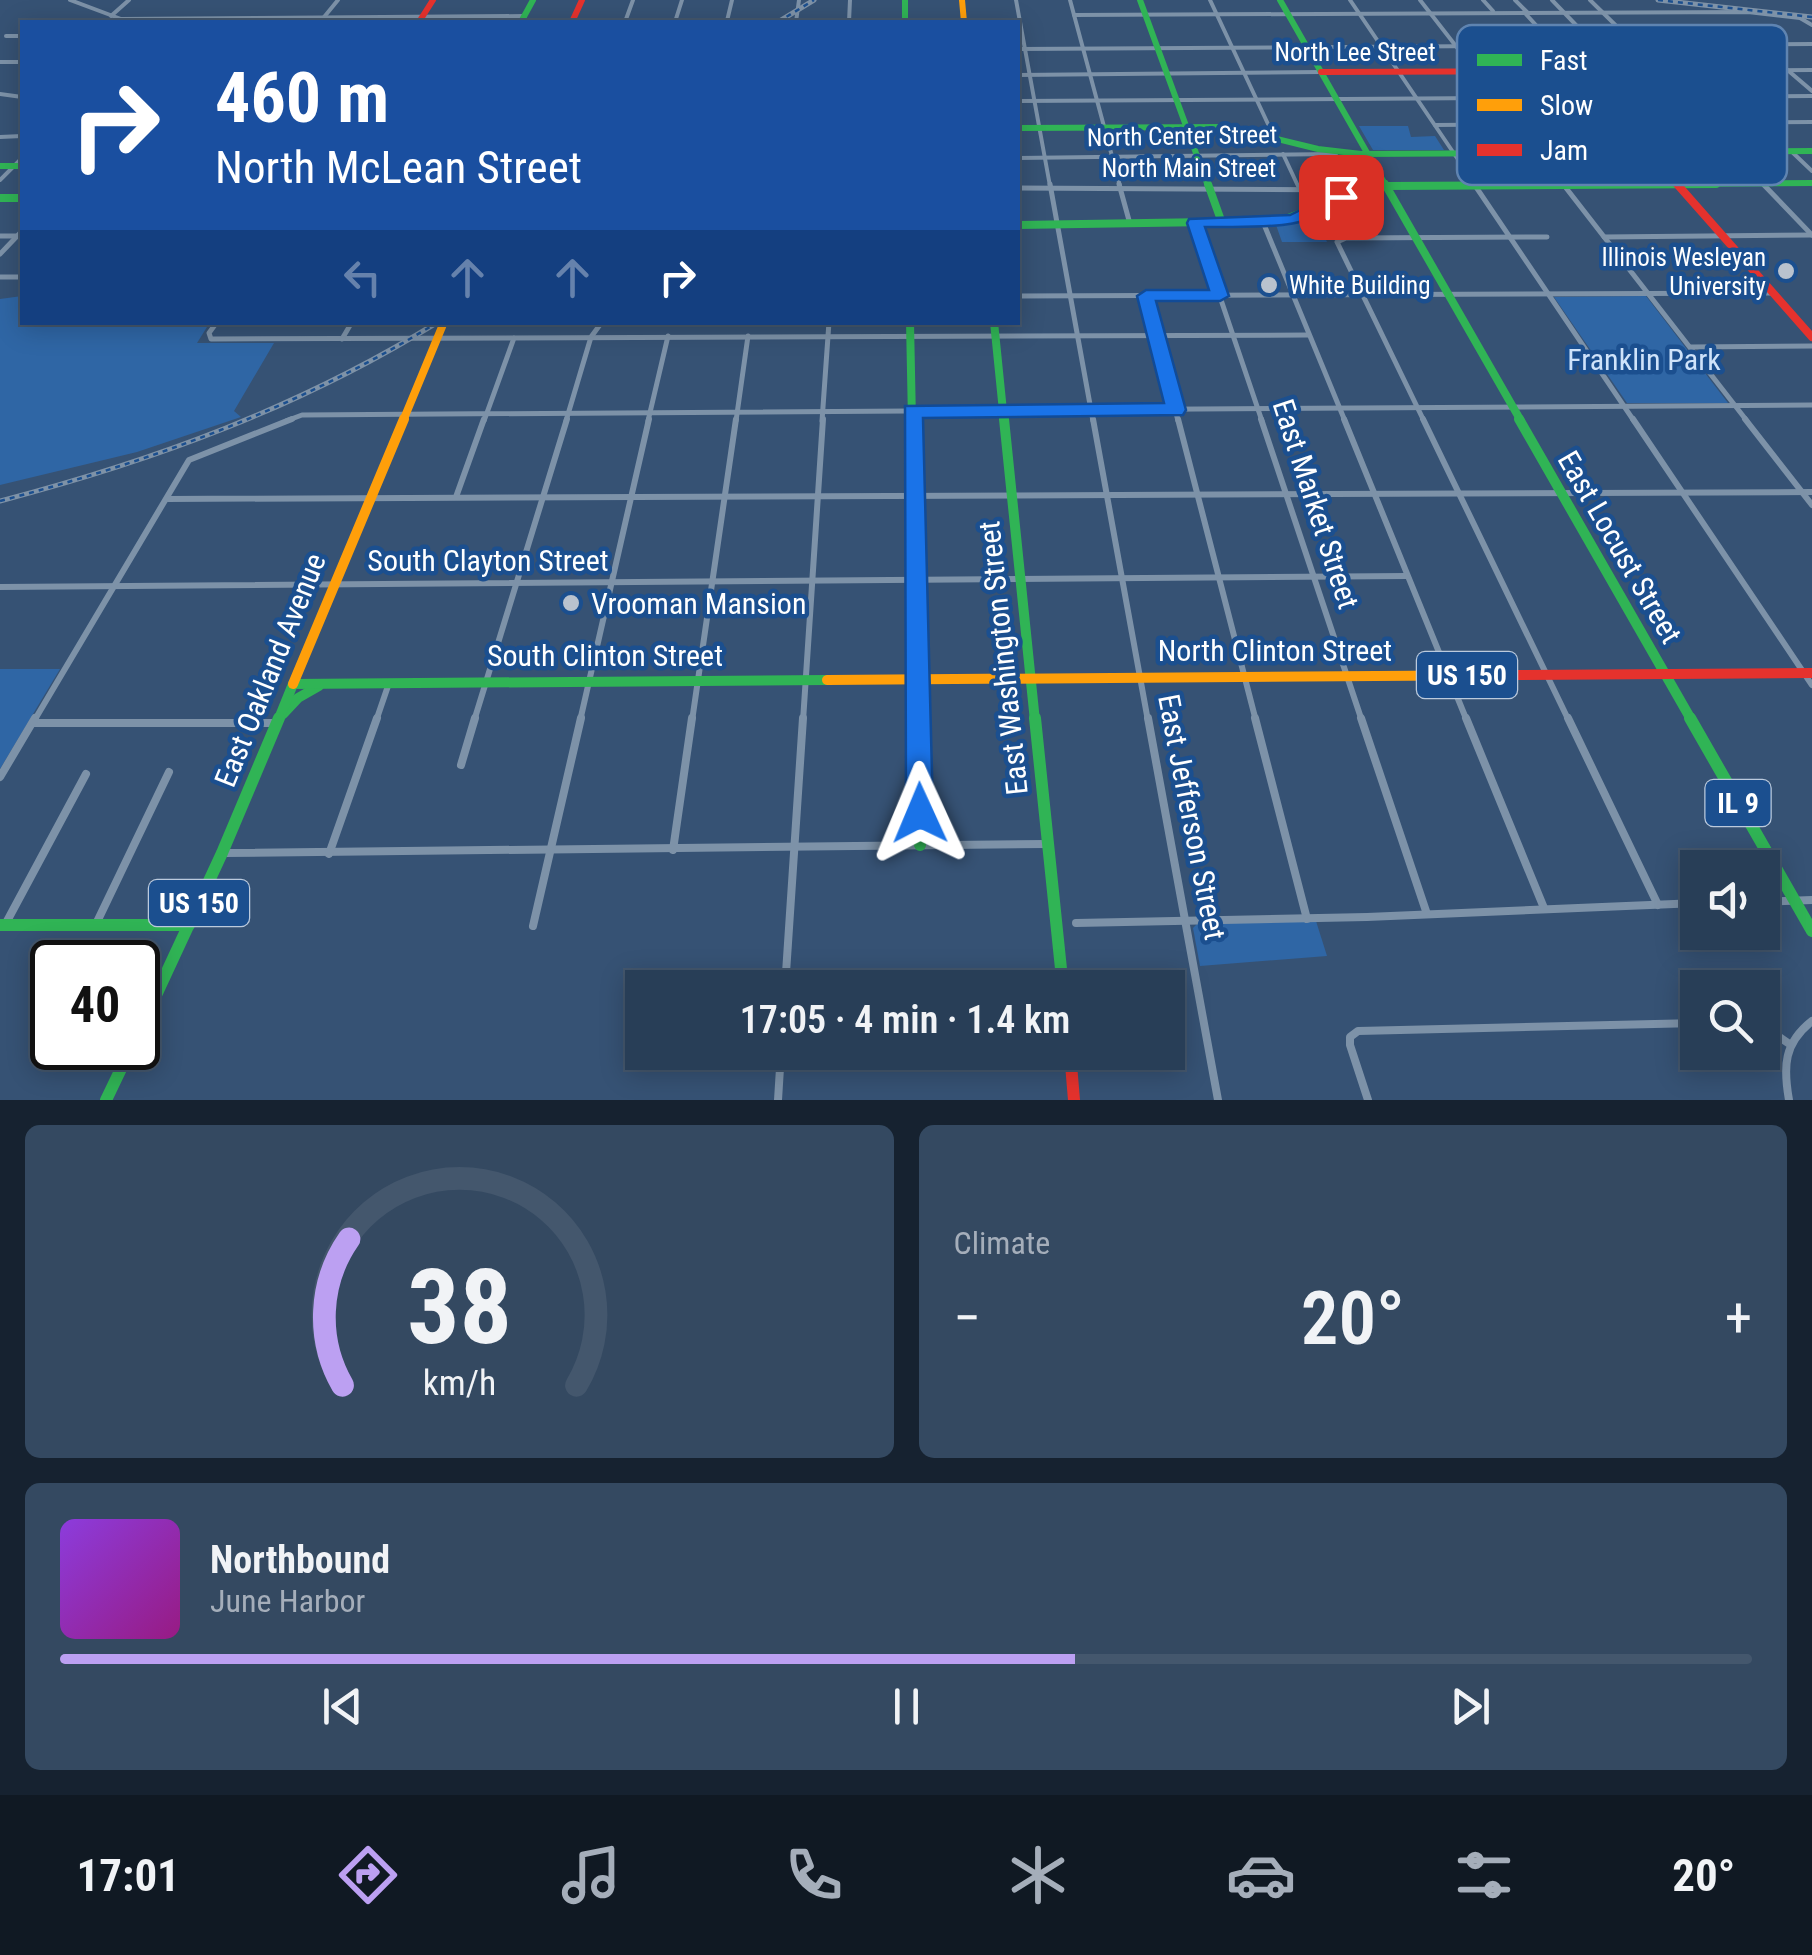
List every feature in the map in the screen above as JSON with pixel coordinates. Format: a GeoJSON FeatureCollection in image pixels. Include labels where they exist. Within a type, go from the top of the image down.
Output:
{"type":"FeatureCollection","features":[{"type":"Feature","properties":{"kind":"main road"},"geometry":{"type":"LineString","coordinates":[[421,20],[433,0]]}},
{"type":"Feature","properties":{"kind":"main road"},"geometry":{"type":"LineString","coordinates":[[523,19],[533,0]]}},
{"type":"Feature","properties":{"kind":"main road"},"geometry":{"type":"LineString","coordinates":[[1140,0],[1222,222]]}},
{"type":"Feature","properties":{"kind":"main road","name":"East Locust Street"},"geometry":{"type":"LineString","coordinates":[[1280,0],[1812,932]]}},
{"type":"Feature","properties":{"kind":"main road","name":"North Lee Street"},"geometry":{"type":"LineString","coordinates":[[1321,72],[1457,72]]}},
{"type":"Feature","properties":{"kind":"main road"},"geometry":{"type":"LineString","coordinates":[[1252,130],[1268,124],[1280,137]]}},
{"type":"Feature","properties":{"kind":"main road"},"geometry":{"type":"LineString","coordinates":[[1020,128],[1186,126],[1252,130],[1346,153],[1457,153]]}},
{"type":"Feature","properties":{"kind":"main road"},"geometry":{"type":"LineString","coordinates":[[1346,153],[1359,149],[1362,142]]}},
{"type":"Feature","properties":{"kind":"main road"},"geometry":{"type":"LineString","coordinates":[[1787,151],[1812,151]]}},
{"type":"Feature","properties":{"kind":"main road"},"geometry":{"type":"LineString","coordinates":[[0,166],[20,163]]}},
{"type":"Feature","properties":{"kind":"main road"},"geometry":{"type":"LineString","coordinates":[[1020,225],[1263,222],[1306,216],[1360,190],[1475,185]]}},
{"type":"Feature","properties":{"kind":"main road"},"geometry":{"type":"LineString","coordinates":[[1680,185],[1812,336]]}},
{"type":"Feature","properties":{"kind":"main road"},"geometry":{"type":"LineString","coordinates":[[1360,190],[1393,197]]}},
{"type":"Feature","properties":{"kind":"main road","name":"East Oakland Avenue"},"geometry":{"type":"LineString","coordinates":[[160,987],[222,852],[442,325]]}},
{"type":"Feature","properties":{"kind":"main road"},"geometry":{"type":"LineString","coordinates":[[910,329],[920,845]]}},
{"type":"Feature","properties":{"kind":"main road","name":"East Washington Street"},"geometry":{"type":"LineString","coordinates":[[994,329],[1061,970]]}},
{"type":"Feature","properties":{"kind":"main road","name":"North Clinton Street"},"geometry":{"type":"LineString","coordinates":[[918,677],[1808,673]]}},
{"type":"Feature","properties":{"kind":"main road","name":"South Clinton Street"},"geometry":{"type":"LineString","coordinates":[[293,684],[918,677]]}},
{"type":"Feature","properties":{"kind":"main road"},"geometry":{"type":"LineString","coordinates":[[277,720],[298,698],[323,684]]}},
{"type":"Feature","properties":{"kind":"main road"},"geometry":{"type":"LineString","coordinates":[[2,926],[189,925]]}},
{"type":"Feature","properties":{"kind":"main road"},"geometry":{"type":"LineString","coordinates":[[106,1100],[120,1070]]}},
{"type":"Feature","properties":{"kind":"main road"},"geometry":{"type":"LineString","coordinates":[[1072,1070],[1074,1100]]}},
{"type":"Feature","properties":{"kind":"street"},"geometry":{"type":"LineString","coordinates":[[70,0],[110,16],[152,20]]}},
{"type":"Feature","properties":{"kind":"street"},"geometry":{"type":"LineString","coordinates":[[79,4],[85,0]]}},
{"type":"Feature","properties":{"kind":"street"},"geometry":{"type":"LineString","coordinates":[[110,16],[130,0]]}},
{"type":"Feature","properties":{"kind":"street"},"geometry":{"type":"LineString","coordinates":[[322,20],[338,0]]}},
{"type":"Feature","properties":{"kind":"street"},"geometry":{"type":"LineString","coordinates":[[1070,0],[1130,224]]}},
{"type":"Feature","properties":{"kind":"street"},"geometry":{"type":"LineString","coordinates":[[1210,0],[1268,124]]}},
{"type":"Feature","properties":{"kind":"street"},"geometry":{"type":"LineString","coordinates":[[1350,0],[1457,160]]}},
{"type":"Feature","properties":{"kind":"street"},"geometry":{"type":"LineString","coordinates":[[1420,0],[1457,49]]}},
{"type":"Feature","properties":{"kind":"street"},"geometry":{"type":"LineString","coordinates":[[1483,0],[1494,12]]}},
{"type":"Feature","properties":{"kind":"street"},"geometry":{"type":"LineString","coordinates":[[1516,0],[1536,25]]}},
{"type":"Feature","properties":{"kind":"street"},"geometry":{"type":"LineString","coordinates":[[1552,0],[1577,25]]}},
{"type":"Feature","properties":{"kind":"street"},"geometry":{"type":"LineString","coordinates":[[1590,0],[1615,25]]}},
{"type":"Feature","properties":{"kind":"street"},"geometry":{"type":"LineString","coordinates":[[1074,15],[1748,12],[1800,18],[1812,25]]}},
{"type":"Feature","properties":{"kind":"street"},"geometry":{"type":"LineString","coordinates":[[322,20],[474,16],[523,19]]}},
{"type":"Feature","properties":{"kind":"street"},"geometry":{"type":"LineString","coordinates":[[471,20],[474,16]]}},
{"type":"Feature","properties":{"kind":"street","name":"East Jefferson Street"},"geometry":{"type":"LineString","coordinates":[[1020,28],[1218,1100]]}},
{"type":"Feature","properties":{"kind":"street"},"geometry":{"type":"LineString","coordinates":[[6,36],[20,36]]}},
{"type":"Feature","properties":{"kind":"street"},"geometry":{"type":"LineString","coordinates":[[1020,49],[1455,46]]}},
{"type":"Feature","properties":{"kind":"street"},"geometry":{"type":"LineString","coordinates":[[1788,70],[1812,93]]}},
{"type":"Feature","properties":{"kind":"street","name":"North Lee Street"},"geometry":{"type":"LineString","coordinates":[[1788,70],[1812,70]]}},
{"type":"Feature","properties":{"kind":"street","name":"North Lee Street"},"geometry":{"type":"LineString","coordinates":[[1020,75],[1321,72]]}},
{"type":"Feature","properties":{"kind":"street"},"geometry":{"type":"LineString","coordinates":[[1787,94],[1812,93]]}},
{"type":"Feature","properties":{"kind":"street"},"geometry":{"type":"LineString","coordinates":[[1020,101],[1457,97]]}},
{"type":"Feature","properties":{"kind":"street"},"geometry":{"type":"LineString","coordinates":[[1787,122],[1812,122]]}},
{"type":"Feature","properties":{"kind":"street"},"geometry":{"type":"LineString","coordinates":[[1434,124],[1457,124]]}},
{"type":"Feature","properties":{"kind":"street"},"geometry":{"type":"LineString","coordinates":[[1791,151],[1812,170]]}},
{"type":"Feature","properties":{"kind":"street","name":"North Center Street"},"geometry":{"type":"LineString","coordinates":[[1020,158],[1346,153]]}},
{"type":"Feature","properties":{"kind":"street"},"geometry":{"type":"LineString","coordinates":[[1283,154],[1298,188]]}},
{"type":"Feature","properties":{"kind":"street"},"geometry":{"type":"LineString","coordinates":[[0,180],[20,163]]}},
{"type":"Feature","properties":{"kind":"street"},"geometry":{"type":"LineString","coordinates":[[1475,185],[1808,673],[1812,685]]}},
{"type":"Feature","properties":{"kind":"street"},"geometry":{"type":"LineString","coordinates":[[1565,185],[1812,505]]}},
{"type":"Feature","properties":{"kind":"street"},"geometry":{"type":"LineString","coordinates":[[1764,185],[1812,235]]}},
{"type":"Feature","properties":{"kind":"street","name":"North Main Street"},"geometry":{"type":"LineString","coordinates":[[1020,188],[1360,190]]}},
{"type":"Feature","properties":{"kind":"street"},"geometry":{"type":"LineString","coordinates":[[1263,222],[1544,908]]}},
{"type":"Feature","properties":{"kind":"street","name":"East Market Street"},"geometry":{"type":"LineString","coordinates":[[1195,223],[1426,914]]}},
{"type":"Feature","properties":{"kind":"street"},"geometry":{"type":"LineString","coordinates":[[0,254],[20,235]]}},
{"type":"Feature","properties":{"kind":"street"},"geometry":{"type":"LineString","coordinates":[[1603,236],[1812,235]]}},
{"type":"Feature","properties":{"kind":"street"},"geometry":{"type":"LineString","coordinates":[[1547,237],[1339,239],[1338,244],[1658,904]]}},
{"type":"Feature","properties":{"kind":"street"},"geometry":{"type":"LineString","coordinates":[[1020,296],[1774,292]]}},
{"type":"Feature","properties":{"kind":"street"},"geometry":{"type":"LineString","coordinates":[[1146,296],[1307,919]]}},
{"type":"Feature","properties":{"kind":"street"},"geometry":{"type":"LineString","coordinates":[[216,325],[210,338],[828,335],[910,329],[1078,335],[1308,334]]}},
{"type":"Feature","properties":{"kind":"street"},"geometry":{"type":"LineString","coordinates":[[342,338],[350,325]]}},
{"type":"Feature","properties":{"kind":"street"},"geometry":{"type":"LineString","coordinates":[[461,764],[513,582],[544,497],[591,337],[600,325]]}},
{"type":"Feature","properties":{"kind":"street"},"geometry":{"type":"LineString","coordinates":[[786,970],[829,325]]}},
{"type":"Feature","properties":{"kind":"street"},"geometry":{"type":"LineString","coordinates":[[736,326],[736,336]]}},
{"type":"Feature","properties":{"kind":"street"},"geometry":{"type":"LineString","coordinates":[[534,926],[668,336]]}},
{"type":"Feature","properties":{"kind":"street"},"geometry":{"type":"LineString","coordinates":[[673,850],[748,336]]}},
{"type":"Feature","properties":{"kind":"street"},"geometry":{"type":"LineString","coordinates":[[456,497],[514,338]]}},
{"type":"Feature","properties":{"kind":"street"},"geometry":{"type":"LineString","coordinates":[[1689,347],[1812,346]]}},
{"type":"Feature","properties":{"kind":"street"},"geometry":{"type":"LineString","coordinates":[[0,777],[193,456],[302,414],[1812,406]]}},
{"type":"Feature","properties":{"kind":"street"},"geometry":{"type":"LineString","coordinates":[[166,499],[1812,492]]}},
{"type":"Feature","properties":{"kind":"street","name":"South Clayton Street"},"geometry":{"type":"LineString","coordinates":[[0,586],[1407,576]]}},
{"type":"Feature","properties":{"kind":"street"},"geometry":{"type":"LineString","coordinates":[[329,854],[390,682]]}},
{"type":"Feature","properties":{"kind":"street"},"geometry":{"type":"LineString","coordinates":[[32,723],[277,720]]}},
{"type":"Feature","properties":{"kind":"street"},"geometry":{"type":"LineString","coordinates":[[96,924],[169,772]]}},
{"type":"Feature","properties":{"kind":"street"},"geometry":{"type":"LineString","coordinates":[[2,926],[86,774]]}},
{"type":"Feature","properties":{"kind":"street"},"geometry":{"type":"LineString","coordinates":[[222,852],[551,852],[1047,844]]}},
{"type":"Feature","properties":{"kind":"street"},"geometry":{"type":"LineString","coordinates":[[1780,901],[1812,900]]}},
{"type":"Feature","properties":{"kind":"street"},"geometry":{"type":"LineString","coordinates":[[1076,923],[1307,919],[1680,904]]}},
{"type":"Feature","properties":{"kind":"street"},"geometry":{"type":"LineString","coordinates":[[1789,1100],[1784,1065],[1788,1043],[1812,1021]]}},
{"type":"Feature","properties":{"kind":"street"},"geometry":{"type":"LineString","coordinates":[[1368,1100],[1350,1044],[1353,1034],[1680,1023]]}},
{"type":"Feature","properties":{"kind":"street"},"geometry":{"type":"LineString","coordinates":[[1780,1037],[1788,1043]]}},
{"type":"Feature","properties":{"kind":"street"},"geometry":{"type":"LineString","coordinates":[[778,1100],[780,1070]]}},
{"type":"Feature","properties":{"kind":"green space"},"geometry":{"type":"Polygon","coordinates":[[[1359,126],[1408,126],[1411,137],[1435,136],[1444,150],[1373,150],[1359,126]]]}},
{"type":"Feature","properties":{"kind":"green space"},"geometry":{"type":"Polygon","coordinates":[[[1331,210],[1340,217],[1334,221],[1336,226],[1342,226],[1347,233],[1323,233],[1327,242],[1282,242],[1276,225],[1331,210]]]}},
{"type":"Feature","properties":{"kind":"green space"},"geometry":{"type":"Polygon","coordinates":[[[20,296],[20,325],[207,327],[197,343],[274,343],[234,411],[241,417],[137,452],[0,485],[0,299],[20,296]]]}},
{"type":"Feature","properties":{"kind":"green space","name":"Franklin Park"},"geometry":{"type":"Polygon","coordinates":[[[1646,296],[1728,403],[1627,403],[1554,297],[1646,296]]]}},
{"type":"Feature","properties":{"kind":"green space"},"geometry":{"type":"Polygon","coordinates":[[[0,669],[60,669],[0,769],[0,669]]]}},
{"type":"Feature","properties":{"kind":"green space"},"geometry":{"type":"Polygon","coordinates":[[[1316,921],[1327,956],[1200,966],[1193,928],[1197,924],[1316,921]]]}},
{"type":"Feature","properties":{"kind":"railway"},"geometry":{"type":"LineString","coordinates":[[781,20],[814,0]]}},
{"type":"Feature","properties":{"kind":"railway"},"geometry":{"type":"LineString","coordinates":[[1658,0],[1812,17]]}},
{"type":"Feature","properties":{"kind":"railway"},"geometry":{"type":"LineString","coordinates":[[0,501],[115,468],[226,428],[333,380],[433,325]]}},
{"type":"Feature","properties":{"kind":"traffic: fast"},"geometry":{"type":"LineString","coordinates":[[522,20],[533,0]]}},
{"type":"Feature","properties":{"kind":"traffic: fast"},"geometry":{"type":"LineString","coordinates":[[905,0],[905,20]]}},
{"type":"Feature","properties":{"kind":"traffic: fast"},"geometry":{"type":"LineString","coordinates":[[1140,0],[1222,223]]}},
{"type":"Feature","properties":{"kind":"traffic: fast"},"geometry":{"type":"LineString","coordinates":[[1280,0],[1812,931]]}},
{"type":"Feature","properties":{"kind":"traffic: fast"},"geometry":{"type":"LineString","coordinates":[[1020,128],[1228,127],[1318,149],[1361,154],[1457,153]]}},
{"type":"Feature","properties":{"kind":"traffic: fast"},"geometry":{"type":"LineString","coordinates":[[1787,151],[1812,151]]}},
{"type":"Feature","properties":{"kind":"traffic: fast"},"geometry":{"type":"LineString","coordinates":[[0,166],[20,166]]}},
{"type":"Feature","properties":{"kind":"traffic: fast"},"geometry":{"type":"LineString","coordinates":[[1787,183],[1812,183]]}},
{"type":"Feature","properties":{"kind":"traffic: fast"},"geometry":{"type":"LineString","coordinates":[[1020,225],[1280,221],[1358,192],[1386,186],[1528,185]]}},
{"type":"Feature","properties":{"kind":"traffic: fast"},"geometry":{"type":"LineString","coordinates":[[0,198],[20,198]]}},
{"type":"Feature","properties":{"kind":"traffic: fast"},"geometry":{"type":"LineString","coordinates":[[910,325],[920,845]]}},
{"type":"Feature","properties":{"kind":"traffic: fast"},"geometry":{"type":"LineString","coordinates":[[994,325],[1061,970]]}},
{"type":"Feature","properties":{"kind":"traffic: fast"},"geometry":{"type":"LineString","coordinates":[[160,987],[222,853],[293,684],[827,680]]}},
{"type":"Feature","properties":{"kind":"traffic: fast"},"geometry":{"type":"LineString","coordinates":[[283,714],[298,698],[319,686]]}},
{"type":"Feature","properties":{"kind":"traffic: fast"},"geometry":{"type":"LineString","coordinates":[[0,925],[189,925]]}},
{"type":"Feature","properties":{"kind":"traffic: fast"},"geometry":{"type":"LineString","coordinates":[[106,1100],[120,1070]]}},
{"type":"Feature","properties":{"kind":"traffic: slow"},"geometry":{"type":"LineString","coordinates":[[962,0],[964,20]]}},
{"type":"Feature","properties":{"kind":"traffic: slow"},"geometry":{"type":"LineString","coordinates":[[293,684],[443,325]]}},
{"type":"Feature","properties":{"kind":"traffic: slow"},"geometry":{"type":"LineString","coordinates":[[827,680],[1518,675]]}},
{"type":"Feature","properties":{"kind":"traffic: jam"},"geometry":{"type":"LineString","coordinates":[[420,20],[433,0]]}},
{"type":"Feature","properties":{"kind":"traffic: jam"},"geometry":{"type":"LineString","coordinates":[[573,20],[582,0]]}},
{"type":"Feature","properties":{"kind":"traffic: jam"},"geometry":{"type":"LineString","coordinates":[[1321,72],[1457,71]]}},
{"type":"Feature","properties":{"kind":"traffic: jam"},"geometry":{"type":"LineString","coordinates":[[1678,185],[1812,337]]}},
{"type":"Feature","properties":{"kind":"traffic: jam"},"geometry":{"type":"LineString","coordinates":[[1518,675],[1812,673]]}},
{"type":"Feature","properties":{"kind":"traffic: jam"},"geometry":{"type":"LineString","coordinates":[[1072,1070],[1074,1100]]}},
{"type":"Feature","properties":{"kind":"place","name":"Illinois Wesleyan University"},"geometry":{"type":"Point","coordinates":[1786,271]}},
{"type":"Feature","properties":{"kind":"place","name":"White Building"},"geometry":{"type":"Point","coordinates":[1269,285]}},
{"type":"Feature","properties":{"kind":"place","name":"Vrooman Mansion"},"geometry":{"type":"Point","coordinates":[571,603]}},
{"type":"Feature","properties":{"kind":"route"},"geometry":{"type":"LineString","coordinates":[[920,813],[912,411],[1176,410],[1146,296],[1220,296],[1195,223],[1292,220],[1341,197]]}}]}
